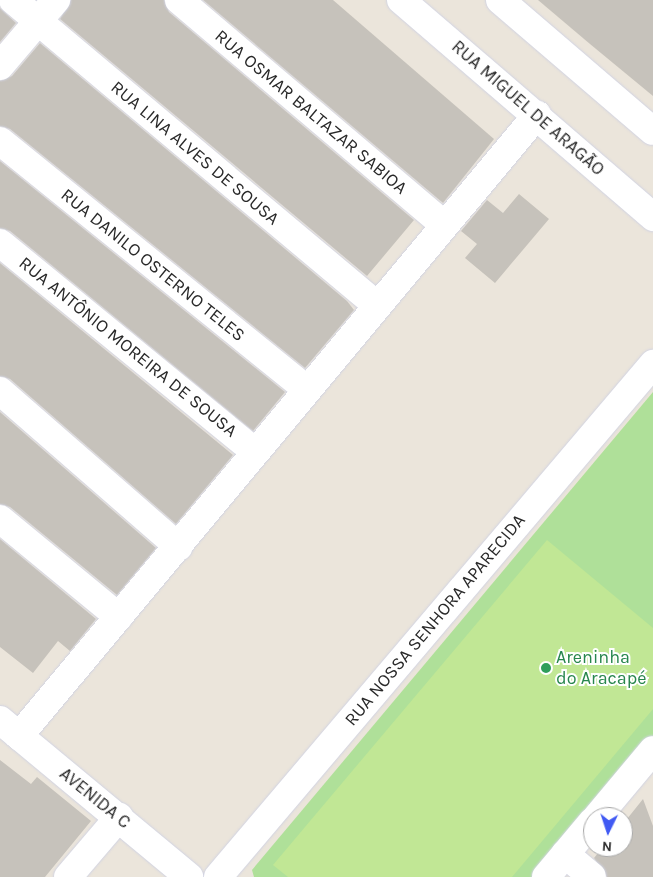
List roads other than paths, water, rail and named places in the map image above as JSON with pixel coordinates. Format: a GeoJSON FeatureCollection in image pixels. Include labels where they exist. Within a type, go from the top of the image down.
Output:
{"type":"FeatureCollection","features":[{"type":"Feature","properties":{"kind":"street","name":"RUA LINA ALVES DE SOUSA"},"geometry":{"type":"LineString","coordinates":[[13,0],[377,305]]}},
{"type":"Feature","properties":{"kind":"street"},"geometry":{"type":"LineString","coordinates":[[0,66],[56,0]]}},
{"type":"Feature","properties":{"kind":"street","name":"RUA OSMAR BALTAZAR SABIOA"},"geometry":{"type":"LineString","coordinates":[[179,0],[443,224]]}},
{"type":"Feature","properties":{"kind":"street","name":"RUA MIGUEL DE ARAGÃO"},"geometry":{"type":"LineString","coordinates":[[401,0],[537,115],[653,218]]}},
{"type":"Feature","properties":{"kind":"street"},"geometry":{"type":"LineString","coordinates":[[500,0],[653,131]]}},
{"type":"Feature","properties":{"kind":"street"},"geometry":{"type":"LineString","coordinates":[[10,728],[119,618],[443,224],[537,115]]}},
{"type":"Feature","properties":{"kind":"street","name":"RUA DANILO OSTERNO TELES"},"geometry":{"type":"LineString","coordinates":[[0,141],[306,389]]}},
{"type":"Feature","properties":{"kind":"street","name":"RUA ANTÔNIO MOREIRA DE SOUSA"},"geometry":{"type":"LineString","coordinates":[[0,242],[256,452]]}},
{"type":"Feature","properties":{"kind":"street","name":"RUA NOSSA SENHORA APARECIDA"},"geometry":{"type":"LineString","coordinates":[[218,877],[653,364]]}},
{"type":"Feature","properties":{"kind":"street"},"geometry":{"type":"LineString","coordinates":[[0,391],[179,546]]}},
{"type":"Feature","properties":{"kind":"street"},"geometry":{"type":"LineString","coordinates":[[0,519],[119,618]]}},
{"type":"Feature","properties":{"kind":"street","name":"AVENIDA C"},"geometry":{"type":"LineString","coordinates":[[10,728],[189,877]]}},
{"type":"Feature","properties":{"kind":"street"},"geometry":{"type":"LineString","coordinates":[[609,807],[645,777],[653,750]]}},
{"type":"Feature","properties":{"kind":"street"},"geometry":{"type":"LineString","coordinates":[[68,877],[118,817]]}},
{"type":"Feature","properties":{"kind":"street"},"geometry":{"type":"LineString","coordinates":[[546,877],[583,833]]}},
{"type":"Feature","properties":{"kind":"street"},"geometry":{"type":"LineString","coordinates":[[565,854],[592,877]]}},
{"type":"Feature","properties":{"kind":"place","name":"Areninha do Aracapé"},"geometry":{"type":"Point","coordinates":[546,668]}}]}
